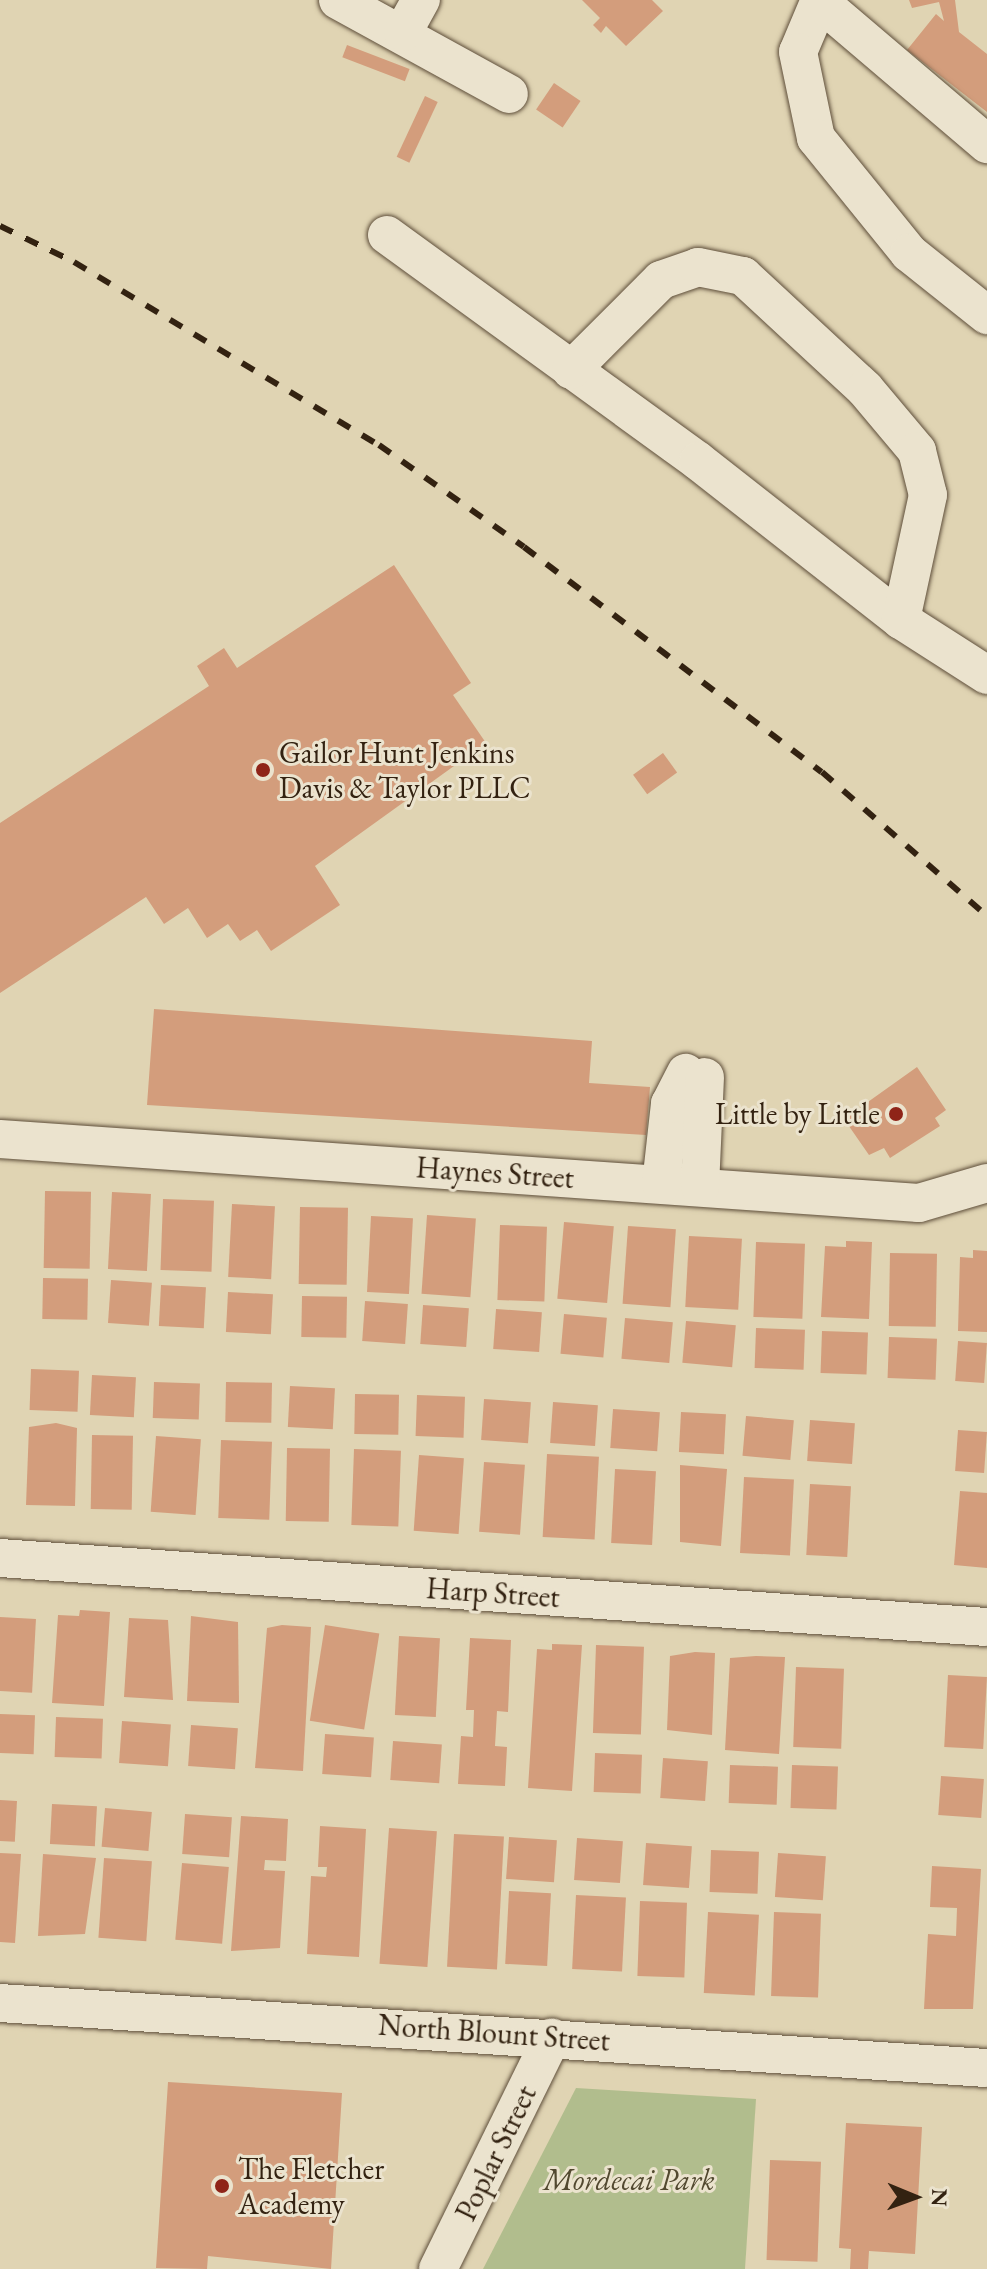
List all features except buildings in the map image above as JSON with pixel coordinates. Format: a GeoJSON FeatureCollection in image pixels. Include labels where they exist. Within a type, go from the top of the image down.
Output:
{"type":"FeatureCollection","features":[{"type":"Feature","properties":{"kind":"street"},"geometry":{"type":"LineString","coordinates":[[338,0],[412,16],[509,94]]}},
{"type":"Feature","properties":{"kind":"street"},"geometry":{"type":"LineString","coordinates":[[987,144],[819,0],[798,52],[816,138],[909,253],[987,315]]}},
{"type":"Feature","properties":{"kind":"street"},"geometry":{"type":"LineString","coordinates":[[387,235],[901,620],[987,675]]}},
{"type":"Feature","properties":{"kind":"street"},"geometry":{"type":"LineString","coordinates":[[571,370],[661,280],[698,267],[743,276],[865,389],[917,451],[928,495],[901,620]]}},
{"type":"Feature","properties":{"kind":"street"},"geometry":{"type":"LineString","coordinates":[[661,1184],[670,1104],[696,1075],[700,1187]]}},
{"type":"Feature","properties":{"kind":"street","name":"Haynes Street"},"geometry":{"type":"LineString","coordinates":[[0,1139],[919,1203],[987,1183]]}},
{"type":"Feature","properties":{"kind":"street","name":"Harp Street"},"geometry":{"type":"LineString","coordinates":[[0,1558],[987,1627]]}},
{"type":"Feature","properties":{"kind":"street","name":"North Blount Street"},"geometry":{"type":"LineString","coordinates":[[0,2003],[987,2068]]}},
{"type":"Feature","properties":{"kind":"street","name":"Poplar Street"},"geometry":{"type":"LineString","coordinates":[[438,2269],[552,2037]]}},
{"type":"Feature","properties":{"kind":"green space","name":"Mordecai Park"},"geometry":{"type":"Polygon","coordinates":[[[576,2088],[756,2099],[745,2269],[483,2269],[576,2088]]]}},
{"type":"Feature","properties":{"kind":"railway"},"geometry":{"type":"LineString","coordinates":[[0,226],[74,262],[379,445],[524,547],[822,772],[987,916]]}},
{"type":"Feature","properties":{"kind":"place","name":"Gailor Hunt Jenkins Davis & Taylor PLLC"},"geometry":{"type":"Point","coordinates":[263,770]}},
{"type":"Feature","properties":{"kind":"place","name":"Little by Little"},"geometry":{"type":"Point","coordinates":[896,1114]}},
{"type":"Feature","properties":{"kind":"place","name":"The Fletcher Academy"},"geometry":{"type":"Point","coordinates":[222,2186]}}]}
